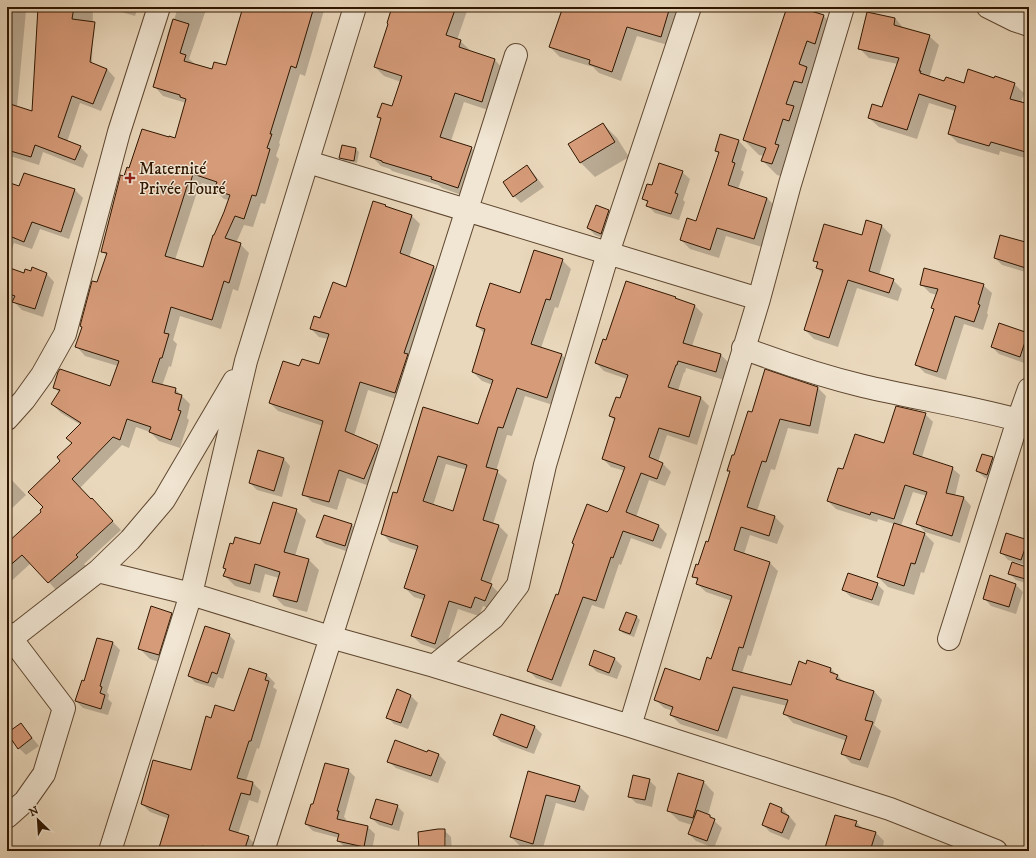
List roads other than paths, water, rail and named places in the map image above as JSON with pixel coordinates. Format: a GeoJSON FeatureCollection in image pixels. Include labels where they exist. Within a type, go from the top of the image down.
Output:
{"type":"FeatureCollection","features":[{"type":"Feature","properties":{"kind":"street"},"geometry":{"type":"LineString","coordinates":[[7,419],[24,400],[42,375],[64,334],[119,132],[159,7]]}},
{"type":"Feature","properties":{"kind":"street"},"geometry":{"type":"LineString","coordinates":[[110,851],[190,594],[246,361],[355,7]]}},
{"type":"Feature","properties":{"kind":"street"},"geometry":{"type":"LineString","coordinates":[[434,666],[493,618],[518,585],[545,465],[608,253],[690,7]]}},
{"type":"Feature","properties":{"kind":"street"},"geometry":{"type":"LineString","coordinates":[[630,726],[759,299],[790,184],[843,7]]}},
{"type":"Feature","properties":{"kind":"street"},"geometry":{"type":"LineString","coordinates":[[988,7],[1014,20],[1029,25]]}},
{"type":"Feature","properties":{"kind":"street"},"geometry":{"type":"LineString","coordinates":[[263,851],[330,637],[468,210],[516,55]]}},
{"type":"Feature","properties":{"kind":"street"},"geometry":{"type":"LineString","coordinates":[[308,162],[759,299]]}},
{"type":"Feature","properties":{"kind":"street"},"geometry":{"type":"LineString","coordinates":[[744,348],[798,368],[862,386],[987,412],[1018,420]]}},
{"type":"Feature","properties":{"kind":"street"},"geometry":{"type":"LineString","coordinates":[[7,817],[25,801],[44,774],[64,708],[9,638],[98,571],[130,540],[164,500],[246,361]]}},
{"type":"Feature","properties":{"kind":"street"},"geometry":{"type":"LineString","coordinates":[[949,639],[1029,389]]}},
{"type":"Feature","properties":{"kind":"street"},"geometry":{"type":"LineString","coordinates":[[98,571],[190,594],[630,726],[890,809],[996,851]]}},
{"type":"Feature","properties":{"kind":"place","name":"Maternité Privée Touré"},"geometry":{"type":"Point","coordinates":[130,178]}}]}
